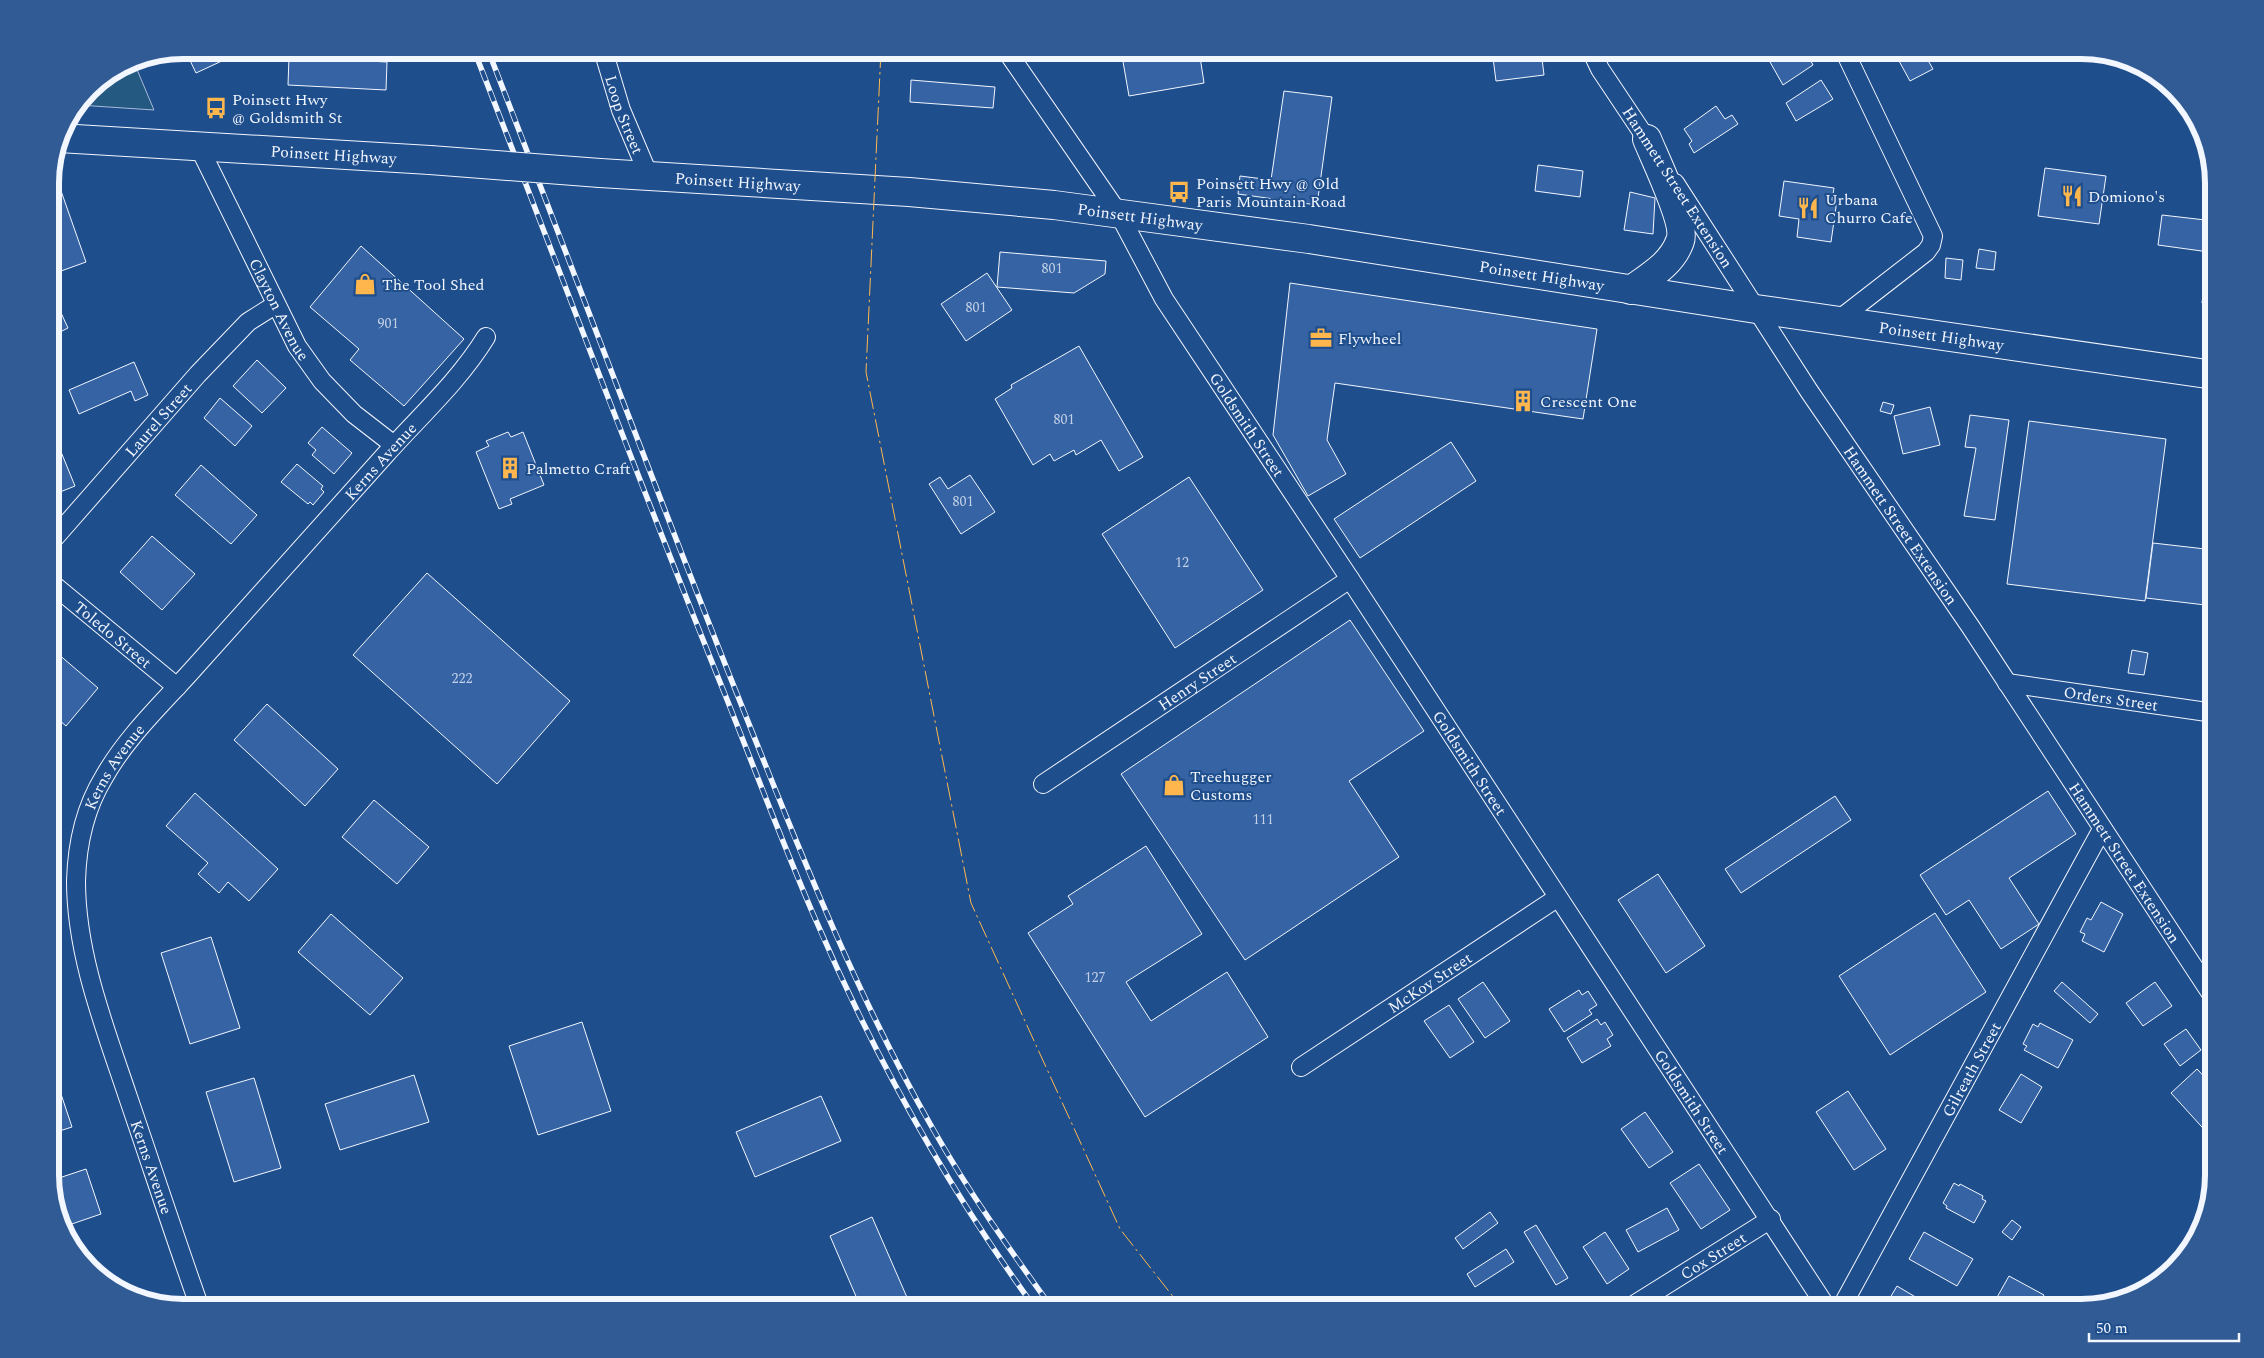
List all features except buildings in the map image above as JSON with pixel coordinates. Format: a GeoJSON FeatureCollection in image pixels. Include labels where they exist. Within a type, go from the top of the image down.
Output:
{"type":"FeatureCollection","features":[{"type":"Feature","properties":{"kind":"highway","name":"Poinsett Highway"},"geometry":{"type":"LineString","coordinates":[[67,138],[716,179],[1034,203],[1309,238],[1756,309],[2205,374]]}},
{"type":"Feature","properties":{"kind":"highway"},"geometry":{"type":"LineString","coordinates":[[1632,290],[1661,269],[1672,256],[1681,240],[1680,219],[1646,139]]}},
{"type":"Feature","properties":{"kind":"street","name":"Loop Street"},"geometry":{"type":"LineString","coordinates":[[606,59],[621,110],[649,176]]}},
{"type":"Feature","properties":{"kind":"street","name":"Goldsmith Street"},"geometry":{"type":"LineString","coordinates":[[1012,59],[1119,214],[1164,299],[1350,579],[1821,1299]]}},
{"type":"Feature","properties":{"kind":"street","name":"Hammett Street Extension"},"geometry":{"type":"LineString","coordinates":[[1596,59],[1756,309],[2007,683],[2205,984]]}},
{"type":"Feature","properties":{"kind":"street"},"geometry":{"type":"LineString","coordinates":[[1837,321],[1926,252],[1931,245],[1933,236],[1848,59]]}},
{"type":"Feature","properties":{"kind":"street","name":"Clayton Avenue"},"geometry":{"type":"LineString","coordinates":[[199,147],[296,346],[322,381],[354,414],[394,445]]}},
{"type":"Feature","properties":{"kind":"street","name":"Laurel Street"},"geometry":{"type":"LineString","coordinates":[[59,533],[204,368],[248,322],[275,305]]}},
{"type":"Feature","properties":{"kind":"street","name":"Kerns Avenue"},"geometry":{"type":"LineString","coordinates":[[197,1299],[103,1023],[87,963],[78,908],[76,880],[78,851],[84,822],[104,776],[148,719],[469,362],[486,337]]}},
{"type":"Feature","properties":{"kind":"street","name":"Henry Street"},"geometry":{"type":"LineString","coordinates":[[1043,784],[1350,579]]}},
{"type":"Feature","properties":{"kind":"street","name":"Toledo Street"},"geometry":{"type":"LineString","coordinates":[[59,589],[177,687]]}},
{"type":"Feature","properties":{"kind":"street","name":"Orders Street"},"geometry":{"type":"LineString","coordinates":[[2007,683],[2205,712]]}},
{"type":"Feature","properties":{"kind":"street","name":"Gilreath Street"},"geometry":{"type":"LineString","coordinates":[[1846,1299],[2102,829]]}},
{"type":"Feature","properties":{"kind":"street","name":"McKoy Street"},"geometry":{"type":"LineString","coordinates":[[1302,1067],[1557,898]]}},
{"type":"Feature","properties":{"kind":"street","name":"Cox Street"},"geometry":{"type":"LineString","coordinates":[[1643,1299],[1770,1219]]}},
{"type":"Feature","properties":{"kind":"shaded area"},"geometry":{"type":"Polygon","coordinates":[[[136,68],[154,110],[86,106],[107,84],[136,68]]]}},
{"type":"Feature","properties":{"kind":"railway"},"geometry":{"type":"LineString","coordinates":[[477,59],[630,455],[791,862],[837,968],[887,1069],[942,1167],[1029,1299]]}},
{"type":"Feature","properties":{"kind":"railway"},"geometry":{"type":"LineString","coordinates":[[491,59],[731,679],[800,850],[849,964],[903,1075],[946,1152],[990,1220],[1046,1299]]}},
{"type":"Feature","properties":{"kind":"power"},"geometry":{"type":"LineString","coordinates":[[881,59],[866,372],[971,903],[1120,1229],[1175,1299]]}},
{"type":"Feature","properties":{"kind":"place","name":"Poinsett Hwy @ Goldsmith St"},"geometry":{"type":"Point","coordinates":[216,108]}},
{"type":"Feature","properties":{"kind":"place","name":"Poinsett Hwy @ Old Paris Mountain Road"},"geometry":{"type":"Point","coordinates":[1179,192]}},
{"type":"Feature","properties":{"kind":"place","name":"Domiono's"},"geometry":{"type":"Point","coordinates":[2072,196]}},
{"type":"Feature","properties":{"kind":"place","name":"Urbana Churro Cafe"},"geometry":{"type":"Point","coordinates":[1808,208]}},
{"type":"Feature","properties":{"kind":"place","name":"The Tool Shed"},"geometry":{"type":"Point","coordinates":[365,284]}},
{"type":"Feature","properties":{"kind":"place","name":"Flywheel"},"geometry":{"type":"Point","coordinates":[1321,338]}},
{"type":"Feature","properties":{"kind":"place","name":"Crescent One"},"geometry":{"type":"Point","coordinates":[1523,401]}},
{"type":"Feature","properties":{"kind":"place","name":"Palmetto Craft"},"geometry":{"type":"Point","coordinates":[510,468]}},
{"type":"Feature","properties":{"kind":"place","name":"Treehugger Customs"},"geometry":{"type":"Point","coordinates":[1174,785]}}]}
